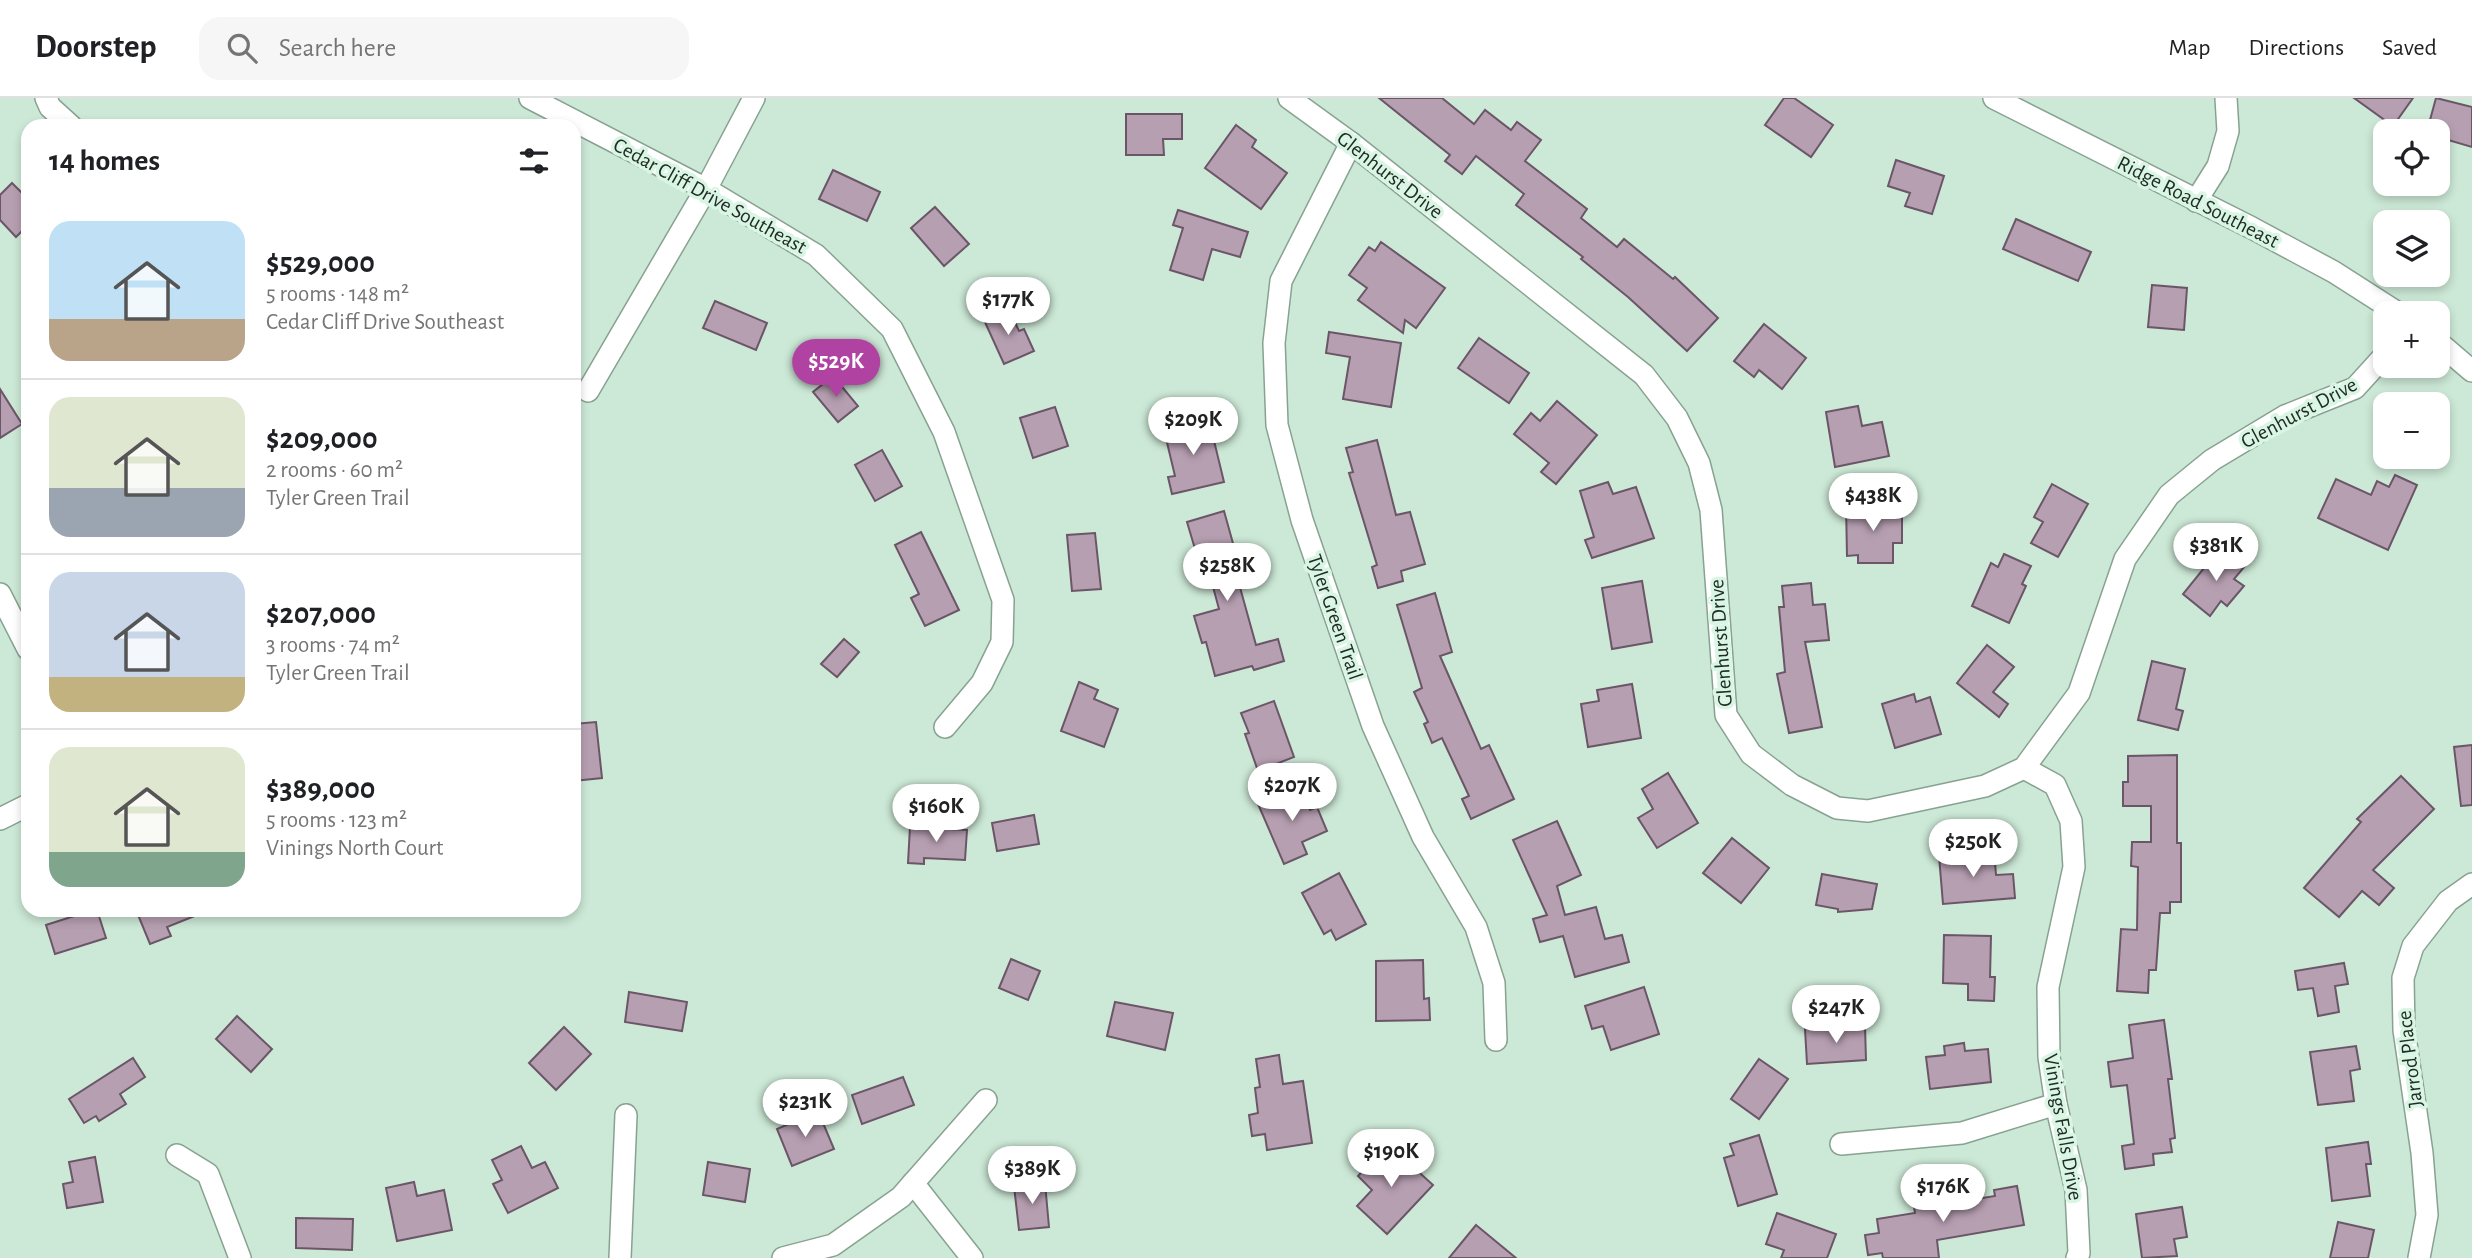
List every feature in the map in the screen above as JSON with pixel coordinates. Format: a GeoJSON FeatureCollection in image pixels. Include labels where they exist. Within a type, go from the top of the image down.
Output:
{"type":"FeatureCollection","features":[{"type":"Feature","properties":{"kind":"street"},"geometry":{"type":"LineString","coordinates":[[46,98],[50,107],[63,119]]}},
{"type":"Feature","properties":{"kind":"street","name":"Cedar Cliff Drive Southeast"},"geometry":{"type":"LineString","coordinates":[[530,98],[571,119]]}},
{"type":"Feature","properties":{"kind":"street"},"geometry":{"type":"LineString","coordinates":[[589,391],[706,189],[754,98]]}},
{"type":"Feature","properties":{"kind":"street","name":"Glenhurst Drive"},"geometry":{"type":"LineString","coordinates":[[1289,98],[1351,143],[1644,375],[1677,418],[1699,463],[1711,510],[1726,715],[1751,754],[1792,785],[1837,808],[1868,811],[1985,786],[2024,768],[2079,693],[2125,559],[2169,495],[2212,460],[2285,416],[2355,388],[2373,368]]}},
{"type":"Feature","properties":{"kind":"street","name":"Ridge Road Southeast"},"geometry":{"type":"LineString","coordinates":[[1994,98],[2334,272],[2379,301]]}},
{"type":"Feature","properties":{"kind":"street"},"geometry":{"type":"LineString","coordinates":[[2196,201],[2218,166],[2228,131],[2226,98]]}},
{"type":"Feature","properties":{"kind":"street","name":"Cedar Cliff Drive Southeast"},"geometry":{"type":"LineString","coordinates":[[581,124],[706,189],[816,255],[892,329],[944,432],[1003,600],[1002,642],[982,683],[944,727]]}},
{"type":"Feature","properties":{"kind":"street","name":"Tyler Green Trail"},"geometry":{"type":"LineString","coordinates":[[1351,143],[1281,281],[1275,343],[1277,425],[1302,520],[1373,726],[1423,837],[1476,927],[1494,983],[1496,1040]]}},
{"type":"Feature","properties":{"kind":"street"},"geometry":{"type":"LineString","coordinates":[[2450,352],[2472,371]]}},
{"type":"Feature","properties":{"kind":"street"},"geometry":{"type":"LineString","coordinates":[[0,594],[21,635]]}},
{"type":"Feature","properties":{"kind":"street","name":"Vinings Falls Drive"},"geometry":{"type":"LineString","coordinates":[[2024,768],[2055,785],[2071,821],[2074,867],[2048,987],[2049,1058],[2056,1104],[2076,1190],[2077,1258]]}},
{"type":"Feature","properties":{"kind":"street"},"geometry":{"type":"LineString","coordinates":[[0,819],[21,808]]}},
{"type":"Feature","properties":{"kind":"street","name":"Jarrod Place"},"geometry":{"type":"LineString","coordinates":[[2419,1258],[2427,1215],[2422,1153],[2404,1030],[2403,978],[2413,946],[2448,901],[2472,884]]}},
{"type":"Feature","properties":{"kind":"street"},"geometry":{"type":"LineString","coordinates":[[783,1258],[833,1245],[901,1197],[986,1100]]}},
{"type":"Feature","properties":{"kind":"street"},"geometry":{"type":"LineString","coordinates":[[1841,1144],[1962,1133],[2056,1104]]}},
{"type":"Feature","properties":{"kind":"street"},"geometry":{"type":"LineString","coordinates":[[620,1258],[625,1115]]}},
{"type":"Feature","properties":{"kind":"street"},"geometry":{"type":"LineString","coordinates":[[177,1155],[208,1174],[240,1258]]}},
{"type":"Feature","properties":{"kind":"street"},"geometry":{"type":"LineString","coordinates":[[913,1183],[972,1258]]}},
{"type":"Feature","properties":{"kind":"building"},"geometry":{"type":"Polygon","coordinates":[[[1379,98],[1442,98],[1474,124],[1485,110],[1511,130],[1517,122],[1541,140],[1525,161],[1587,209],[1581,218],[1617,247],[1624,239],[1673,279],[1675,277],[1718,318],[1687,351],[1628,297],[1581,259],[1583,257],[1516,205],[1524,194],[1476,156],[1462,174],[1445,161],[1450,155],[1379,98]]]}},
{"type":"Feature","properties":{"kind":"building"},"geometry":{"type":"Polygon","coordinates":[[[1784,98],[1794,98],[1833,125],[1811,157],[1765,125],[1784,98]]]}},
{"type":"Feature","properties":{"kind":"building"},"geometry":{"type":"Polygon","coordinates":[[[2354,98],[2413,98],[2398,119],[2383,119],[2354,98]]]}},
{"type":"Feature","properties":{"kind":"building"},"geometry":{"type":"Polygon","coordinates":[[[2436,98],[2472,107],[2472,147],[2450,141],[2450,119],[2430,119],[2436,98]]]}},
{"type":"Feature","properties":{"kind":"building"},"geometry":{"type":"Polygon","coordinates":[[[1126,114],[1182,114],[1182,139],[1163,139],[1164,155],[1126,155],[1126,114]]]}},
{"type":"Feature","properties":{"kind":"building"},"geometry":{"type":"Polygon","coordinates":[[[1236,125],[1256,140],[1252,147],[1287,173],[1261,209],[1205,168],[1236,125]]]}},
{"type":"Feature","properties":{"kind":"building"},"geometry":{"type":"Polygon","coordinates":[[[1896,160],[1944,176],[1932,214],[1905,206],[1910,193],[1888,186],[1896,160]]]}},
{"type":"Feature","properties":{"kind":"building"},"geometry":{"type":"Polygon","coordinates":[[[833,170],[880,192],[867,221],[819,199],[833,170]]]}},
{"type":"Feature","properties":{"kind":"building"},"geometry":{"type":"Polygon","coordinates":[[[12,183],[21,192],[21,232],[16,237],[0,220],[0,195],[12,183]]]}},
{"type":"Feature","properties":{"kind":"building"},"geometry":{"type":"Polygon","coordinates":[[[935,207],[969,244],[944,266],[911,228],[935,207]]]}},
{"type":"Feature","properties":{"kind":"building"},"geometry":{"type":"Polygon","coordinates":[[[1178,210],[1248,232],[1240,257],[1212,249],[1203,280],[1170,270],[1183,228],[1173,225],[1178,210]]]}},
{"type":"Feature","properties":{"kind":"building"},"geometry":{"type":"Polygon","coordinates":[[[2016,219],[2091,252],[2078,281],[2003,249],[2016,219]]]}},
{"type":"Feature","properties":{"kind":"building"},"geometry":{"type":"Polygon","coordinates":[[[1381,242],[1445,288],[1416,328],[1405,320],[1403,333],[1358,300],[1367,288],[1349,275],[1369,247],[1375,251],[1381,242]]]}},
{"type":"Feature","properties":{"kind":"building"},"geometry":{"type":"Polygon","coordinates":[[[2152,285],[2187,288],[2184,330],[2148,327],[2152,285]]]}},
{"type":"Feature","properties":{"kind":"building"},"geometry":{"type":"Polygon","coordinates":[[[715,301],[767,323],[756,350],[703,328],[715,301]]]}},
{"type":"Feature","properties":{"kind":"building"},"geometry":{"type":"Polygon","coordinates":[[[1009,309],[1019,331],[1024,329],[1034,351],[1004,364],[984,320],[1009,309]]]}},
{"type":"Feature","properties":{"kind":"building"},"geometry":{"type":"Polygon","coordinates":[[[1764,324],[1806,358],[1782,389],[1759,370],[1754,377],[1734,361],[1764,324]]]}},
{"type":"Feature","properties":{"kind":"building"},"geometry":{"type":"Polygon","coordinates":[[[1329,332],[1401,343],[1391,407],[1343,399],[1350,357],[1326,353],[1329,332]]]}},
{"type":"Feature","properties":{"kind":"building"},"geometry":{"type":"Polygon","coordinates":[[[1479,338],[1529,373],[1509,403],[1458,368],[1479,338]]]}},
{"type":"Feature","properties":{"kind":"building"},"geometry":{"type":"Polygon","coordinates":[[[833,376],[858,406],[838,422],[813,392],[833,376]]]}},
{"type":"Feature","properties":{"kind":"building"},"geometry":{"type":"Polygon","coordinates":[[[0,389],[21,425],[0,438],[0,389]]]}},
{"type":"Feature","properties":{"kind":"building"},"geometry":{"type":"Polygon","coordinates":[[[1557,401],[1597,435],[1556,484],[1541,472],[1549,463],[1514,434],[1531,413],[1540,421],[1557,401]]]}},
{"type":"Feature","properties":{"kind":"building"},"geometry":{"type":"Polygon","coordinates":[[[1858,406],[1862,426],[1882,422],[1889,456],[1835,467],[1826,412],[1858,406]]]}},
{"type":"Feature","properties":{"kind":"building"},"geometry":{"type":"Polygon","coordinates":[[[1055,407],[1068,446],[1033,458],[1020,418],[1055,407]]]}},
{"type":"Feature","properties":{"kind":"building"},"geometry":{"type":"Polygon","coordinates":[[[1209,420],[1224,482],[1172,494],[1168,477],[1175,476],[1164,430],[1209,420]]]}},
{"type":"Feature","properties":{"kind":"building"},"geometry":{"type":"Polygon","coordinates":[[[1377,440],[1396,515],[1410,512],[1425,564],[1401,571],[1403,581],[1378,588],[1372,567],[1377,565],[1349,473],[1353,472],[1346,448],[1377,440]]]}},
{"type":"Feature","properties":{"kind":"building"},"geometry":{"type":"Polygon","coordinates":[[[882,450],[902,486],[875,501],[855,465],[882,450]]]}},
{"type":"Feature","properties":{"kind":"building"},"geometry":{"type":"Polygon","coordinates":[[[2395,475],[2417,485],[2388,550],[2318,518],[2336,479],[2371,495],[2377,481],[2389,487],[2395,475]]]}},
{"type":"Feature","properties":{"kind":"building"},"geometry":{"type":"Polygon","coordinates":[[[1608,482],[1613,494],[1636,487],[1654,538],[1592,558],[1585,540],[1594,537],[1580,491],[1608,482]]]}},
{"type":"Feature","properties":{"kind":"building"},"geometry":{"type":"Polygon","coordinates":[[[2052,484],[2088,504],[2058,557],[2031,543],[2043,522],[2034,517],[2052,484]]]}},
{"type":"Feature","properties":{"kind":"building"},"geometry":{"type":"Polygon","coordinates":[[[1846,504],[1881,504],[1881,511],[1902,511],[1902,543],[1893,543],[1893,563],[1858,563],[1858,555],[1847,556],[1846,504]]]}},
{"type":"Feature","properties":{"kind":"building"},"geometry":{"type":"Polygon","coordinates":[[[1224,511],[1241,572],[1236,573],[1256,645],[1278,639],[1284,661],[1254,670],[1252,666],[1215,676],[1206,642],[1202,643],[1194,616],[1219,609],[1205,557],[1198,559],[1187,522],[1224,511]]]}},
{"type":"Feature","properties":{"kind":"building"},"geometry":{"type":"Polygon","coordinates":[[[921,532],[959,610],[925,626],[911,598],[919,594],[895,545],[921,532]]]}},
{"type":"Feature","properties":{"kind":"building"},"geometry":{"type":"Polygon","coordinates":[[[1095,533],[1101,589],[1072,591],[1067,535],[1095,533]]]}},
{"type":"Feature","properties":{"kind":"building"},"geometry":{"type":"Polygon","coordinates":[[[2221,547],[2245,566],[2234,579],[2244,586],[2227,606],[2221,601],[2210,616],[2183,594],[2221,547]]]}},
{"type":"Feature","properties":{"kind":"building"},"geometry":{"type":"Polygon","coordinates":[[[2004,554],[2031,566],[2022,584],[2026,586],[2009,623],[1972,606],[1991,563],[1998,567],[2004,554]]]}},
{"type":"Feature","properties":{"kind":"building"},"geometry":{"type":"Polygon","coordinates":[[[1642,581],[1652,642],[1612,649],[1602,588],[1642,581]]]}},
{"type":"Feature","properties":{"kind":"building"},"geometry":{"type":"Polygon","coordinates":[[[1811,583],[1813,605],[1825,604],[1829,640],[1805,642],[1822,727],[1789,733],[1777,674],[1785,672],[1779,607],[1784,607],[1782,586],[1811,583]]]}},
{"type":"Feature","properties":{"kind":"building"},"geometry":{"type":"Polygon","coordinates":[[[1435,593],[1452,652],[1440,656],[1481,749],[1489,745],[1514,799],[1471,819],[1462,799],[1469,796],[1442,738],[1432,743],[1424,724],[1428,722],[1414,692],[1422,688],[1397,605],[1435,593]]]}},
{"type":"Feature","properties":{"kind":"building"},"geometry":{"type":"Polygon","coordinates":[[[844,639],[859,652],[837,677],[821,664],[844,639]]]}},
{"type":"Feature","properties":{"kind":"building"},"geometry":{"type":"Polygon","coordinates":[[[1987,645],[2014,667],[1993,692],[2008,704],[1999,717],[1957,683],[1987,645]]]}},
{"type":"Feature","properties":{"kind":"building"},"geometry":{"type":"Polygon","coordinates":[[[2152,661],[2185,669],[2176,709],[2183,711],[2178,730],[2138,720],[2152,661]]]}},
{"type":"Feature","properties":{"kind":"building"},"geometry":{"type":"Polygon","coordinates":[[[1079,682],[1098,690],[1094,699],[1118,709],[1104,747],[1061,731],[1079,682]]]}},
{"type":"Feature","properties":{"kind":"building"},"geometry":{"type":"Polygon","coordinates":[[[1632,684],[1641,738],[1588,747],[1581,704],[1599,701],[1597,690],[1632,684]]]}},
{"type":"Feature","properties":{"kind":"building"},"geometry":{"type":"Polygon","coordinates":[[[1914,694],[1916,702],[1930,697],[1941,734],[1895,748],[1882,704],[1914,694]]]}},
{"type":"Feature","properties":{"kind":"building"},"geometry":{"type":"Polygon","coordinates":[[[1274,701],[1294,757],[1258,771],[1241,713],[1274,701]]]}},
{"type":"Feature","properties":{"kind":"building"},"geometry":{"type":"Polygon","coordinates":[[[596,722],[602,778],[581,780],[581,723],[596,722]]]}},
{"type":"Feature","properties":{"kind":"building"},"geometry":{"type":"Polygon","coordinates":[[[2472,745],[2472,805],[2461,806],[2454,747],[2472,745]]]}},
{"type":"Feature","properties":{"kind":"building"},"geometry":{"type":"Polygon","coordinates":[[[2177,755],[2177,843],[2181,843],[2181,902],[2170,902],[2170,913],[2160,913],[2156,970],[2149,970],[2148,993],[2117,991],[2121,929],[2137,930],[2138,867],[2131,866],[2132,842],[2151,842],[2151,806],[2123,806],[2123,782],[2128,782],[2128,756],[2177,755]]]}},
{"type":"Feature","properties":{"kind":"building"},"geometry":{"type":"Polygon","coordinates":[[[1668,773],[1698,823],[1657,848],[1638,818],[1653,809],[1642,789],[1668,773]]]}},
{"type":"Feature","properties":{"kind":"building"},"geometry":{"type":"Polygon","coordinates":[[[2401,776],[2434,809],[2373,870],[2394,888],[2379,905],[2362,891],[2339,917],[2304,888],[2361,822],[2357,819],[2401,776]]]}},
{"type":"Feature","properties":{"kind":"building"},"geometry":{"type":"Polygon","coordinates":[[[1299,785],[1310,810],[1317,807],[1327,831],[1302,842],[1307,854],[1284,864],[1258,804],[1299,785]]]}},
{"type":"Feature","properties":{"kind":"building"},"geometry":{"type":"Polygon","coordinates":[[[1034,815],[1039,844],[997,851],[992,823],[1034,815]]]}},
{"type":"Feature","properties":{"kind":"building"},"geometry":{"type":"Polygon","coordinates":[[[1557,821],[1581,875],[1557,886],[1565,915],[1596,907],[1605,939],[1622,935],[1629,962],[1575,977],[1563,936],[1540,942],[1533,919],[1547,915],[1513,840],[1557,821]]]}},
{"type":"Feature","properties":{"kind":"building"},"geometry":{"type":"Polygon","coordinates":[[[910,827],[967,830],[965,860],[924,858],[924,864],[908,863],[910,827]]]}},
{"type":"Feature","properties":{"kind":"building"},"geometry":{"type":"Polygon","coordinates":[[[1732,838],[1769,868],[1741,903],[1703,873],[1732,838]]]}},
{"type":"Feature","properties":{"kind":"building"},"geometry":{"type":"Polygon","coordinates":[[[1986,846],[1987,862],[1995,862],[1996,875],[2013,874],[2015,898],[1943,904],[1939,856],[1969,854],[1969,847],[1986,846]]]}},
{"type":"Feature","properties":{"kind":"building"},"geometry":{"type":"Polygon","coordinates":[[[1339,873],[1366,924],[1336,940],[1331,930],[1324,934],[1302,893],[1339,873]]]}},
{"type":"Feature","properties":{"kind":"building"},"geometry":{"type":"Polygon","coordinates":[[[1822,874],[1877,884],[1872,909],[1838,912],[1838,909],[1816,905],[1822,874]]]}},
{"type":"Feature","properties":{"kind":"building"},"geometry":{"type":"Polygon","coordinates":[[[71,917],[99,917],[106,938],[55,954],[46,925],[71,917]]]}},
{"type":"Feature","properties":{"kind":"building"},"geometry":{"type":"Polygon","coordinates":[[[139,917],[192,917],[167,927],[171,936],[150,944],[139,917]]]}},
{"type":"Feature","properties":{"kind":"building"},"geometry":{"type":"Polygon","coordinates":[[[1944,935],[1991,936],[1990,977],[1995,977],[1994,1001],[1968,1000],[1968,984],[1943,983],[1944,935]]]}},
{"type":"Feature","properties":{"kind":"building"},"geometry":{"type":"Polygon","coordinates":[[[1011,959],[1040,971],[1028,1000],[999,988],[1011,959]]]}},
{"type":"Feature","properties":{"kind":"building"},"geometry":{"type":"Polygon","coordinates":[[[1423,960],[1424,999],[1429,998],[1430,1020],[1376,1021],[1376,961],[1423,960]]]}},
{"type":"Feature","properties":{"kind":"building"},"geometry":{"type":"Polygon","coordinates":[[[2344,963],[2348,984],[2335,986],[2339,1012],[2318,1016],[2313,988],[2298,990],[2295,971],[2344,963]]]}},
{"type":"Feature","properties":{"kind":"building"},"geometry":{"type":"Polygon","coordinates":[[[1644,987],[1659,1034],[1611,1050],[1603,1026],[1592,1029],[1585,1006],[1644,987]]]}},
{"type":"Feature","properties":{"kind":"building"},"geometry":{"type":"Polygon","coordinates":[[[629,992],[687,1002],[682,1031],[625,1022],[629,992]]]}},
{"type":"Feature","properties":{"kind":"building"},"geometry":{"type":"Polygon","coordinates":[[[1115,1002],[1173,1013],[1165,1050],[1107,1036],[1115,1002]]]}},
{"type":"Feature","properties":{"kind":"building"},"geometry":{"type":"Polygon","coordinates":[[[237,1016],[272,1049],[251,1072],[216,1039],[237,1016]]]}},
{"type":"Feature","properties":{"kind":"building"},"geometry":{"type":"Polygon","coordinates":[[[2164,1020],[2172,1079],[2168,1079],[2175,1138],[2170,1139],[2172,1152],[2153,1154],[2154,1165],[2125,1169],[2122,1146],[2134,1144],[2127,1085],[2111,1087],[2108,1062],[2133,1058],[2129,1025],[2164,1020]]]}},
{"type":"Feature","properties":{"kind":"building"},"geometry":{"type":"Polygon","coordinates":[[[1865,1026],[1866,1060],[1807,1064],[1805,1029],[1865,1026]]]}},
{"type":"Feature","properties":{"kind":"building"},"geometry":{"type":"Polygon","coordinates":[[[564,1027],[591,1054],[556,1090],[529,1063],[564,1027]]]}},
{"type":"Feature","properties":{"kind":"building"},"geometry":{"type":"Polygon","coordinates":[[[1964,1043],[1965,1051],[1988,1049],[1991,1082],[1930,1089],[1926,1057],[1945,1055],[1944,1046],[1964,1043]]]}},
{"type":"Feature","properties":{"kind":"building"},"geometry":{"type":"Polygon","coordinates":[[[2356,1046],[2360,1069],[2350,1071],[2354,1101],[2318,1105],[2310,1052],[2356,1046]]]}},
{"type":"Feature","properties":{"kind":"building"},"geometry":{"type":"Polygon","coordinates":[[[1279,1055],[1283,1084],[1303,1081],[1312,1143],[1267,1150],[1265,1134],[1252,1136],[1249,1115],[1258,1113],[1255,1088],[1260,1087],[1256,1059],[1279,1055]]]}},
{"type":"Feature","properties":{"kind":"building"},"geometry":{"type":"Polygon","coordinates":[[[133,1058],[145,1077],[120,1094],[126,1104],[99,1121],[96,1116],[84,1123],[69,1099],[133,1058]]]}},
{"type":"Feature","properties":{"kind":"building"},"geometry":{"type":"Polygon","coordinates":[[[1759,1059],[1788,1079],[1759,1119],[1731,1099],[1759,1059]]]}},
{"type":"Feature","properties":{"kind":"building"},"geometry":{"type":"Polygon","coordinates":[[[903,1077],[914,1105],[862,1124],[852,1095],[903,1077]]]}},
{"type":"Feature","properties":{"kind":"building"},"geometry":{"type":"Polygon","coordinates":[[[818,1111],[834,1149],[792,1166],[777,1129],[818,1111]]]}},
{"type":"Feature","properties":{"kind":"building"},"geometry":{"type":"Polygon","coordinates":[[[1759,1135],[1777,1194],[1738,1206],[1724,1158],[1734,1155],[1730,1144],[1759,1135]]]}},
{"type":"Feature","properties":{"kind":"building"},"geometry":{"type":"Polygon","coordinates":[[[2368,1142],[2371,1164],[2366,1164],[2370,1196],[2332,1201],[2326,1148],[2368,1142]]]}},
{"type":"Feature","properties":{"kind":"building"},"geometry":{"type":"Polygon","coordinates":[[[1388,1144],[1433,1185],[1387,1234],[1357,1206],[1372,1190],[1358,1176],[1388,1144]]]}},
{"type":"Feature","properties":{"kind":"building"},"geometry":{"type":"Polygon","coordinates":[[[521,1146],[532,1168],[545,1162],[558,1188],[508,1213],[493,1184],[502,1180],[492,1160],[521,1146]]]}},
{"type":"Feature","properties":{"kind":"building"},"geometry":{"type":"Polygon","coordinates":[[[95,1157],[103,1202],[67,1208],[63,1184],[73,1182],[69,1162],[95,1157]]]}},
{"type":"Feature","properties":{"kind":"building"},"geometry":{"type":"Polygon","coordinates":[[[708,1162],[750,1169],[745,1202],[703,1195],[708,1162]]]}},
{"type":"Feature","properties":{"kind":"building"},"geometry":{"type":"Polygon","coordinates":[[[414,1182],[417,1196],[444,1190],[452,1230],[397,1241],[386,1188],[414,1182]]]}},
{"type":"Feature","properties":{"kind":"building"},"geometry":{"type":"Polygon","coordinates":[[[1045,1183],[1049,1227],[1019,1230],[1014,1186],[1045,1183]]]}},
{"type":"Feature","properties":{"kind":"building"},"geometry":{"type":"Polygon","coordinates":[[[2017,1186],[2024,1225],[1937,1240],[1939,1258],[1883,1258],[1882,1253],[1868,1255],[1865,1235],[1879,1233],[1877,1219],[1915,1213],[1913,1201],[1938,1197],[1940,1205],[1995,1196],[1994,1190],[2017,1186]]]}},
{"type":"Feature","properties":{"kind":"building"},"geometry":{"type":"Polygon","coordinates":[[[2182,1207],[2187,1237],[2174,1239],[2177,1256],[2142,1258],[2136,1214],[2182,1207]]]}},
{"type":"Feature","properties":{"kind":"building"},"geometry":{"type":"Polygon","coordinates":[[[1777,1213],[1836,1234],[1827,1258],[1781,1258],[1784,1250],[1766,1244],[1777,1213]]]}},
{"type":"Feature","properties":{"kind":"building"},"geometry":{"type":"Polygon","coordinates":[[[296,1218],[353,1219],[352,1250],[296,1248],[296,1218]]]}},
{"type":"Feature","properties":{"kind":"building"},"geometry":{"type":"Polygon","coordinates":[[[2338,1222],[2374,1230],[2368,1258],[2330,1258],[2338,1222]]]}},
{"type":"Feature","properties":{"kind":"building"},"geometry":{"type":"Polygon","coordinates":[[[1476,1225],[1516,1258],[1449,1258],[1476,1225]]]}}]}
